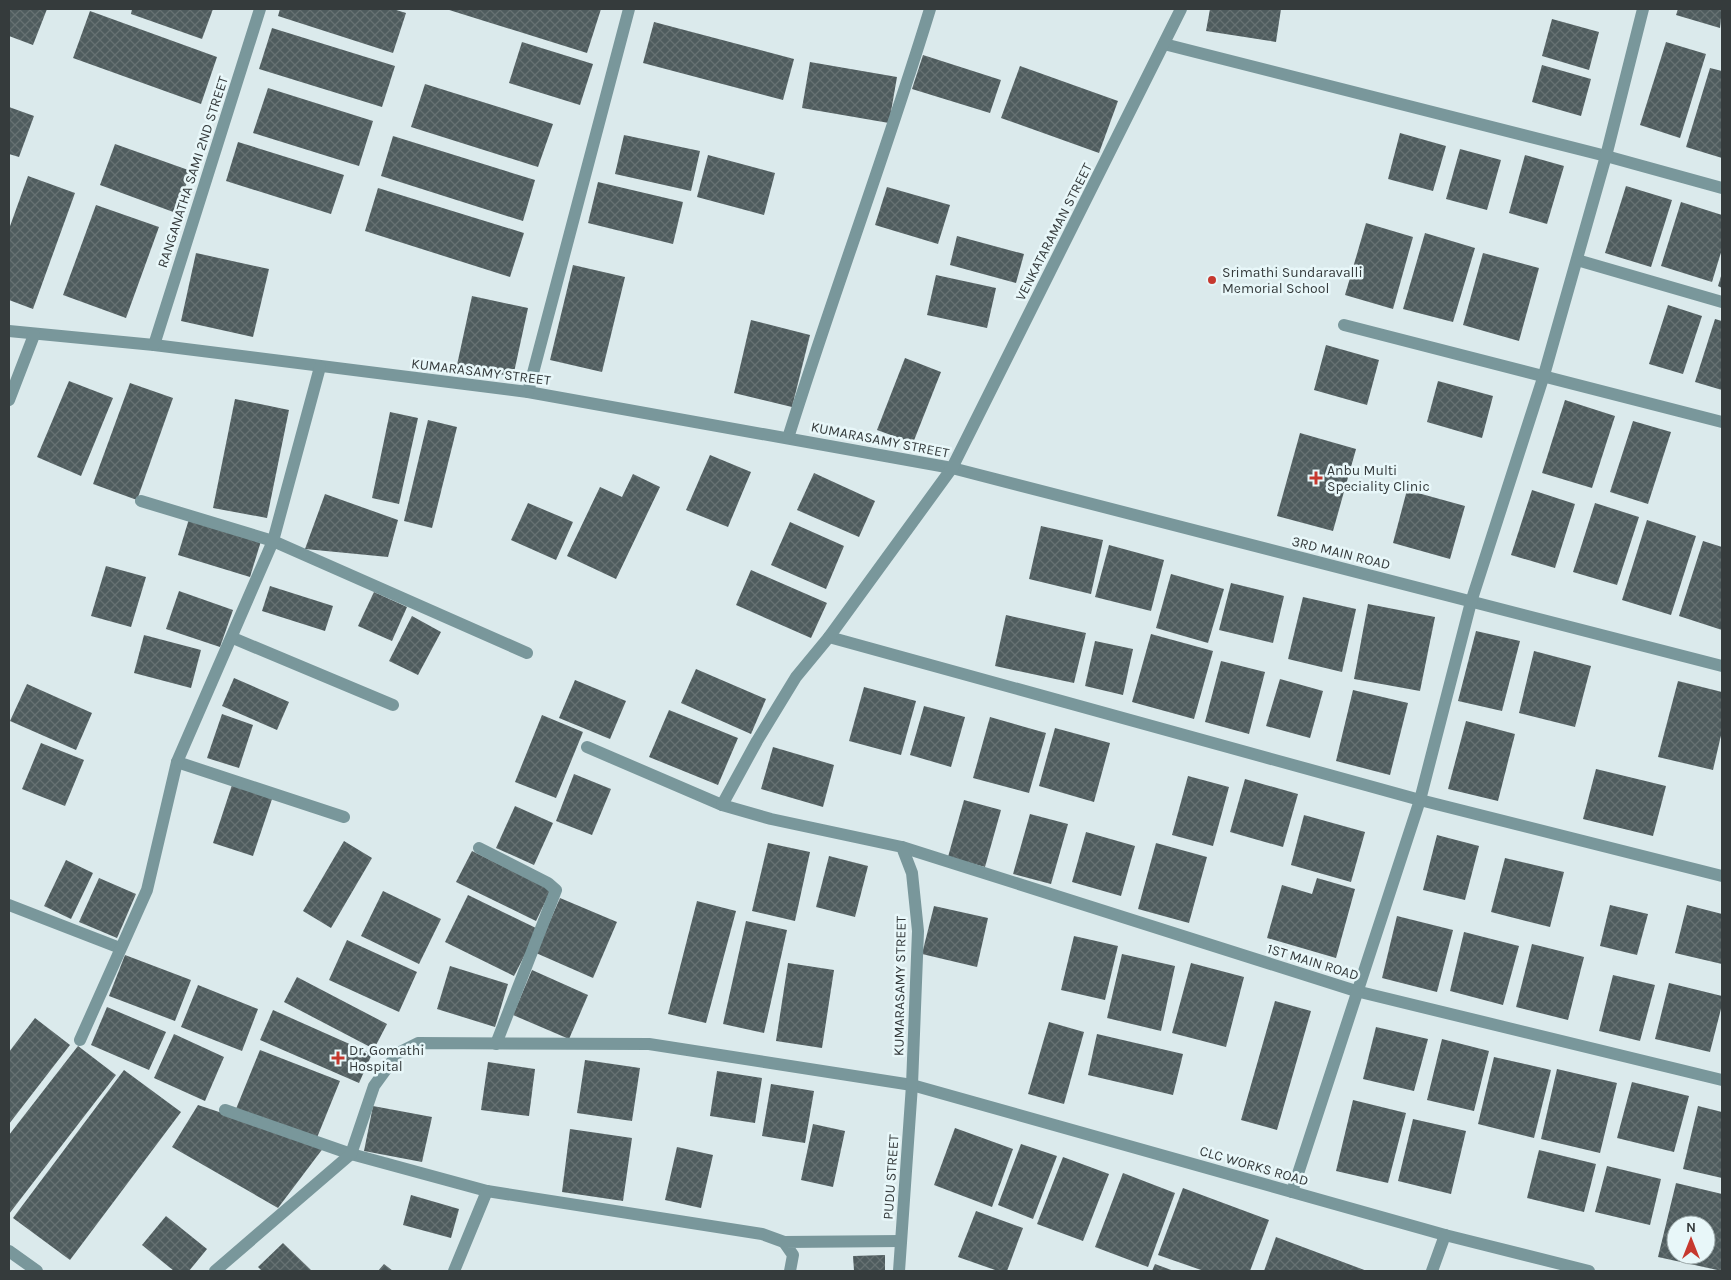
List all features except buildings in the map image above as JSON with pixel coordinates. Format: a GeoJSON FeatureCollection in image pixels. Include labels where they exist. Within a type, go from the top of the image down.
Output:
{"type":"FeatureCollection","features":[{"type":"Feature","properties":{"kind":"street","name":"RANGANATHA SAMI 2ND STREET"},"geometry":{"type":"LineString","coordinates":[[154,345],[260,9]]}},
{"type":"Feature","properties":{"kind":"street"},"geometry":{"type":"LineString","coordinates":[[528,392],[629,9]]}},
{"type":"Feature","properties":{"kind":"street"},"geometry":{"type":"LineString","coordinates":[[788,438],[820,335],[906,87],[930,9]]}},
{"type":"Feature","properties":{"kind":"street","name":"VENKATARAMAN STREET"},"geometry":{"type":"LineString","coordinates":[[952,468],[1181,9]]}},
{"type":"Feature","properties":{"kind":"street"},"geometry":{"type":"LineString","coordinates":[[1292,1192],[1356,991],[1420,800],[1472,602],[1544,375],[1577,260],[1606,156],[1643,9]]}},
{"type":"Feature","properties":{"kind":"street"},"geometry":{"type":"LineString","coordinates":[[1164,44],[1606,156],[1722,188]]}},
{"type":"Feature","properties":{"kind":"street"},"geometry":{"type":"LineString","coordinates":[[1577,260],[1722,302]]}},
{"type":"Feature","properties":{"kind":"street"},"geometry":{"type":"LineString","coordinates":[[1344,325],[1722,422]]}},
{"type":"Feature","properties":{"kind":"street","name":"KUMARASAMY STREET"},"geometry":{"type":"LineString","coordinates":[[9,331],[34,335],[154,345],[528,392],[952,468],[829,637],[796,676],[757,740],[722,804]]}},
{"type":"Feature","properties":{"kind":"street"},"geometry":{"type":"LineString","coordinates":[[9,400],[34,335]]}},
{"type":"Feature","properties":{"kind":"street"},"geometry":{"type":"LineString","coordinates":[[80,1040],[147,890],[177,762],[273,541],[320,367]]}},
{"type":"Feature","properties":{"kind":"street","name":"3RD MAIN ROAD"},"geometry":{"type":"LineString","coordinates":[[952,468],[1722,666]]}},
{"type":"Feature","properties":{"kind":"street"},"geometry":{"type":"LineString","coordinates":[[141,501],[273,541],[527,652]]}},
{"type":"Feature","properties":{"kind":"street"},"geometry":{"type":"LineString","coordinates":[[829,637],[1420,800],[1722,876]]}},
{"type":"Feature","properties":{"kind":"street"},"geometry":{"type":"LineString","coordinates":[[232,638],[393,705]]}},
{"type":"Feature","properties":{"kind":"street"},"geometry":{"type":"LineString","coordinates":[[587,747],[722,804],[771,819],[902,847]]}},
{"type":"Feature","properties":{"kind":"street"},"geometry":{"type":"LineString","coordinates":[[177,762],[344,817]]}},
{"type":"Feature","properties":{"kind":"street","name":"KUMARASAMY STREET"},"geometry":{"type":"LineString","coordinates":[[902,847],[912,873],[918,931],[912,1085]]}},
{"type":"Feature","properties":{"kind":"street","name":"1ST MAIN ROAD"},"geometry":{"type":"LineString","coordinates":[[902,847],[1356,991],[1722,1080]]}},
{"type":"Feature","properties":{"kind":"street"},"geometry":{"type":"LineString","coordinates":[[479,848],[548,883],[556,890],[496,1044]]}},
{"type":"Feature","properties":{"kind":"street"},"geometry":{"type":"LineString","coordinates":[[9,905],[120,948]]}},
{"type":"Feature","properties":{"kind":"street","name":"CLC WORKS ROAD"},"geometry":{"type":"LineString","coordinates":[[351,1154],[374,1086],[398,1053],[418,1043],[649,1044],[912,1085],[1445,1235],[1589,1271]]}},
{"type":"Feature","properties":{"kind":"street","name":"PUDU STREET"},"geometry":{"type":"LineString","coordinates":[[902,1270],[901,1241],[912,1085]]}},
{"type":"Feature","properties":{"kind":"street"},"geometry":{"type":"LineString","coordinates":[[225,1110],[351,1154],[487,1191],[762,1234],[784,1242],[901,1241]]}},
{"type":"Feature","properties":{"kind":"street"},"geometry":{"type":"LineString","coordinates":[[215,1271],[351,1154]]}},
{"type":"Feature","properties":{"kind":"street"},"geometry":{"type":"LineString","coordinates":[[454,1271],[487,1191]]}},
{"type":"Feature","properties":{"kind":"street"},"geometry":{"type":"LineString","coordinates":[[1432,1271],[1445,1235]]}},
{"type":"Feature","properties":{"kind":"street"},"geometry":{"type":"LineString","coordinates":[[784,1242],[793,1255],[790,1271]]}},
{"type":"Feature","properties":{"kind":"street"},"geometry":{"type":"LineString","coordinates":[[9,1252],[37,1271]]}},
{"type":"Feature","properties":{"kind":"place","name":"Srimathi Sundaravalli Memorial School"},"geometry":{"type":"Point","coordinates":[1212,280]}},
{"type":"Feature","properties":{"kind":"place","name":"Anbu Multi Speciality Clinic"},"geometry":{"type":"Point","coordinates":[1316,478]}},
{"type":"Feature","properties":{"kind":"place","name":"Dr. Gomathi Hospital"},"geometry":{"type":"Point","coordinates":[338,1058]}}]}
